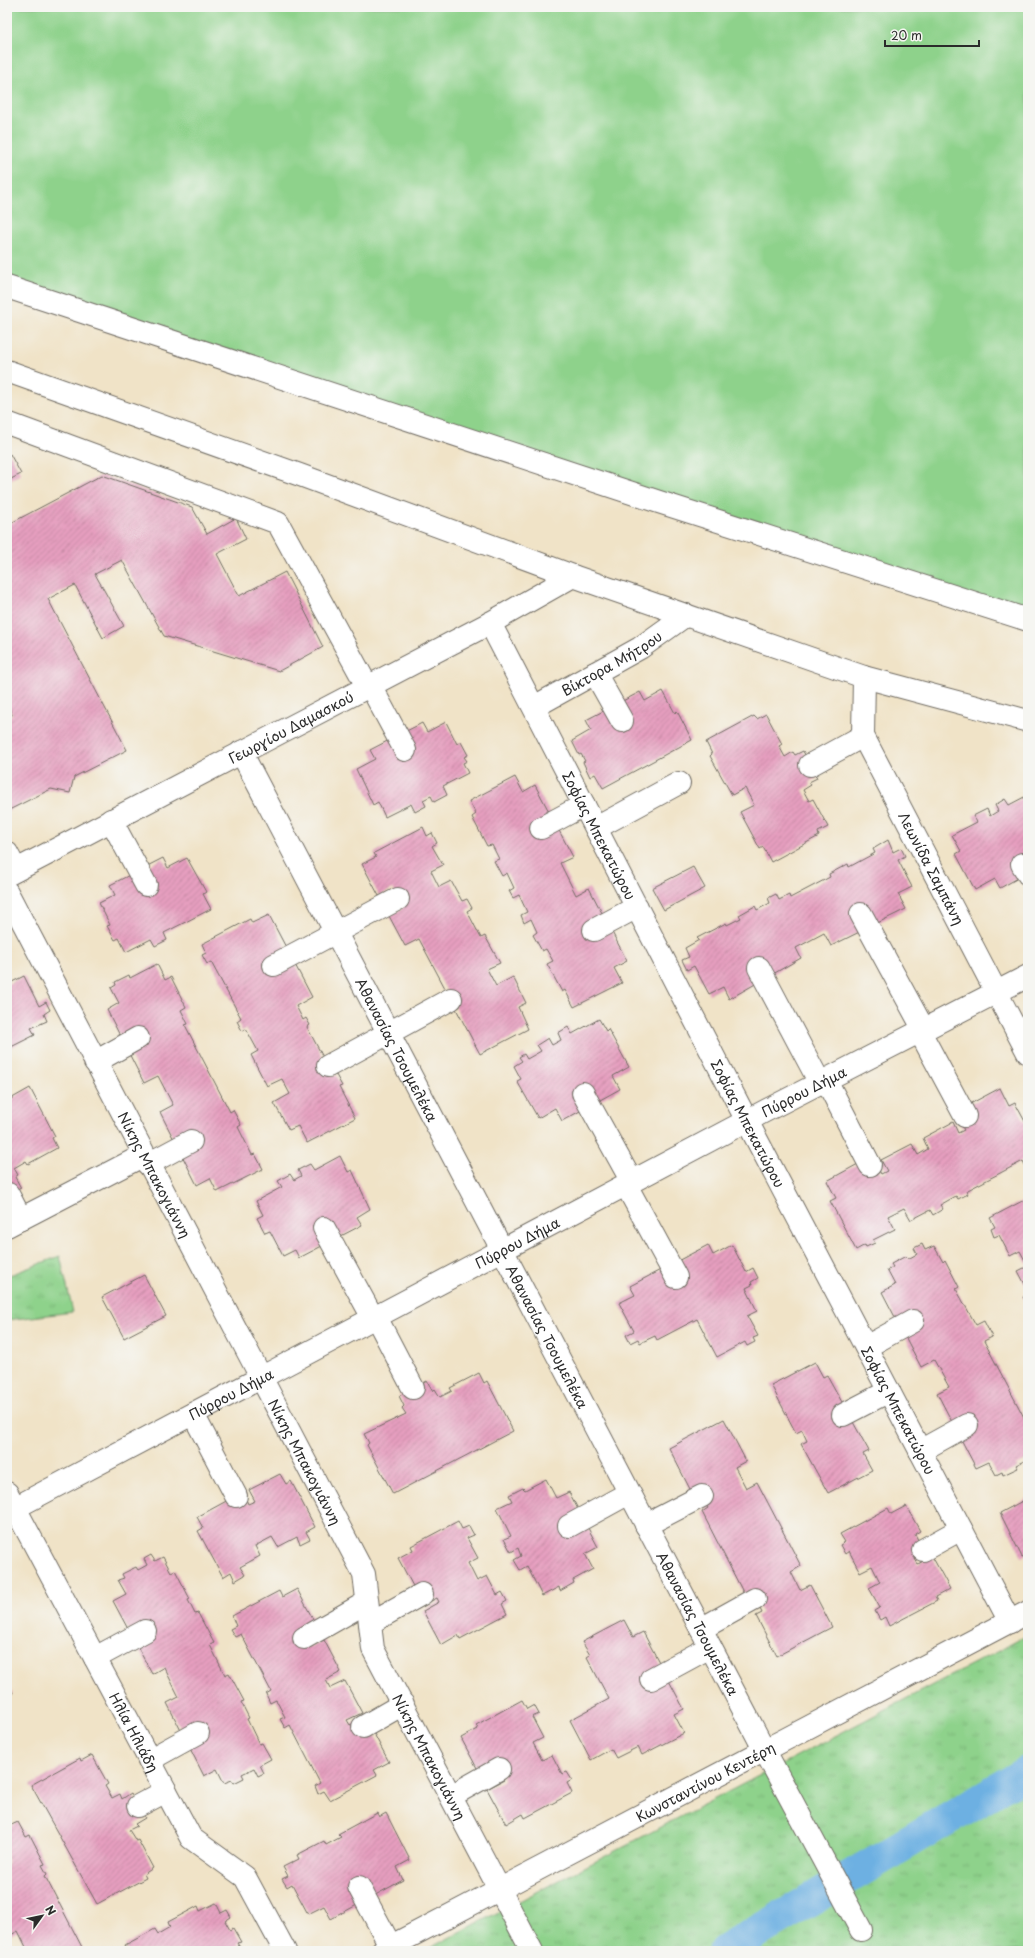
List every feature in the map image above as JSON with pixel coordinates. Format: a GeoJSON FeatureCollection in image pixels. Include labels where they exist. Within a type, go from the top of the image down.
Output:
{"type":"FeatureCollection","features":[{"type":"Feature","properties":{"kind":"street"},"geometry":{"type":"LineString","coordinates":[[7,287],[659,502],[1028,620]]}},
{"type":"Feature","properties":{"kind":"street"},"geometry":{"type":"LineString","coordinates":[[7,371],[300,475],[573,576],[864,677],[1028,721]]}},
{"type":"Feature","properties":{"kind":"street"},"geometry":{"type":"LineString","coordinates":[[7,423],[278,523],[405,750]]}},
{"type":"Feature","properties":{"kind":"street","name":"Γεωργίου Δαμασκού"},"geometry":{"type":"LineString","coordinates":[[10,866],[111,820],[490,623],[573,576]]}},
{"type":"Feature","properties":{"kind":"street","name":"Βίκτορα Μήτρου"},"geometry":{"type":"LineString","coordinates":[[534,707],[640,648],[686,615]]}},
{"type":"Feature","properties":{"kind":"street","name":"Σοφίας Μπεκατώρου"},"geometry":{"type":"LineString","coordinates":[[490,623],[747,1121],[961,1529],[1019,1617]]}},
{"type":"Feature","properties":{"kind":"street"},"geometry":{"type":"LineString","coordinates":[[596,673],[622,721]]}},
{"type":"Feature","properties":{"kind":"street","name":"Λεωνίδα Σαμπάνη"},"geometry":{"type":"LineString","coordinates":[[864,677],[862,736],[1028,1053]]}},
{"type":"Feature","properties":{"kind":"street"},"geometry":{"type":"LineString","coordinates":[[810,765],[862,736]]}},
{"type":"Feature","properties":{"kind":"street","name":"Αθανασίας Τσουμελέκα"},"geometry":{"type":"LineString","coordinates":[[241,752],[705,1638],[861,1930]]}},
{"type":"Feature","properties":{"kind":"street"},"geometry":{"type":"LineString","coordinates":[[596,828],[679,783]]}},
{"type":"Feature","properties":{"kind":"street"},"geometry":{"type":"LineString","coordinates":[[541,828],[584,805]]}},
{"type":"Feature","properties":{"kind":"street"},"geometry":{"type":"LineString","coordinates":[[111,820],[146,886]]}},
{"type":"Feature","properties":{"kind":"street","name":"Νίκης Μπακογιάννη"},"geometry":{"type":"LineString","coordinates":[[7,892],[364,1574],[373,1649],[532,1951]]}},
{"type":"Feature","properties":{"kind":"street"},"geometry":{"type":"LineString","coordinates":[[274,965],[398,899]]}},
{"type":"Feature","properties":{"kind":"street"},"geometry":{"type":"LineString","coordinates":[[594,930],[637,908]]}},
{"type":"Feature","properties":{"kind":"street"},"geometry":{"type":"LineString","coordinates":[[861,914],[965,1116]]}},
{"type":"Feature","properties":{"kind":"street"},"geometry":{"type":"LineString","coordinates":[[759,968],[870,1165]]}},
{"type":"Feature","properties":{"kind":"street","name":"Πύρρου Δήμα"},"geometry":{"type":"LineString","coordinates":[[10,1504],[193,1414],[747,1121],[1028,976]]}},
{"type":"Feature","properties":{"kind":"street"},"geometry":{"type":"LineString","coordinates":[[328,1066],[451,999]]}},
{"type":"Feature","properties":{"kind":"street"},"geometry":{"type":"LineString","coordinates":[[95,1062],[138,1038]]}},
{"type":"Feature","properties":{"kind":"street"},"geometry":{"type":"LineString","coordinates":[[583,1093],[676,1277]]}},
{"type":"Feature","properties":{"kind":"street"},"geometry":{"type":"LineString","coordinates":[[8,1194],[14,1223],[146,1160],[191,1141]]}},
{"type":"Feature","properties":{"kind":"street"},"geometry":{"type":"LineString","coordinates":[[324,1228],[413,1388]]}},
{"type":"Feature","properties":{"kind":"street"},"geometry":{"type":"LineString","coordinates":[[866,1347],[913,1321]]}},
{"type":"Feature","properties":{"kind":"street"},"geometry":{"type":"LineString","coordinates":[[843,1415],[889,1391]]}},
{"type":"Feature","properties":{"kind":"street"},"geometry":{"type":"LineString","coordinates":[[193,1414],[236,1496]]}},
{"type":"Feature","properties":{"kind":"street"},"geometry":{"type":"LineString","coordinates":[[920,1451],[967,1425]]}},
{"type":"Feature","properties":{"kind":"street"},"geometry":{"type":"LineString","coordinates":[[569,1526],[629,1493]]}},
{"type":"Feature","properties":{"kind":"street"},"geometry":{"type":"LineString","coordinates":[[646,1525],[702,1496]]}},
{"type":"Feature","properties":{"kind":"street","name":"Ηλία Ηλιάδη"},"geometry":{"type":"LineString","coordinates":[[10,1504],[95,1658],[191,1838],[245,1877],[285,1951]]}},
{"type":"Feature","properties":{"kind":"street"},"geometry":{"type":"LineString","coordinates":[[923,1550],[961,1529]]}},
{"type":"Feature","properties":{"kind":"street"},"geometry":{"type":"LineString","coordinates":[[304,1638],[422,1594]]}},
{"type":"Feature","properties":{"kind":"street"},"geometry":{"type":"LineString","coordinates":[[650,1679],[755,1599]]}},
{"type":"Feature","properties":{"kind":"street","name":"Κωνσταντίνου Κεντέρη"},"geometry":{"type":"LineString","coordinates":[[386,1949],[765,1752],[1019,1617]]}},
{"type":"Feature","properties":{"kind":"street"},"geometry":{"type":"LineString","coordinates":[[95,1658],[145,1631]]}},
{"type":"Feature","properties":{"kind":"street"},"geometry":{"type":"LineString","coordinates":[[363,1727],[403,1704]]}},
{"type":"Feature","properties":{"kind":"street"},"geometry":{"type":"LineString","coordinates":[[149,1760],[198,1733]]}},
{"type":"Feature","properties":{"kind":"street"},"geometry":{"type":"LineString","coordinates":[[451,1796],[499,1769]]}},
{"type":"Feature","properties":{"kind":"street"},"geometry":{"type":"LineString","coordinates":[[138,1806],[166,1791]]}},
{"type":"Feature","properties":{"kind":"street"},"geometry":{"type":"LineString","coordinates":[[359,1887],[386,1949]]}},
{"type":"Feature","properties":{"kind":"green space"},"geometry":{"type":"Polygon","coordinates":[[[7,7],[1028,7],[1028,619],[7,282],[7,7]]]}},
{"type":"Feature","properties":{"kind":"green space"},"geometry":{"type":"Polygon","coordinates":[[[60,1256],[73,1312],[7,1320],[7,1276],[60,1256]]]}},
{"type":"Feature","properties":{"kind":"green space"},"geometry":{"type":"Polygon","coordinates":[[[1028,1635],[1028,1951],[424,1951],[1028,1635]]]}},
{"type":"Feature","properties":{"kind":"building"},"geometry":{"type":"Polygon","coordinates":[[[10,454],[21,474],[7,481],[7,456],[10,454]]]}},
{"type":"Feature","properties":{"kind":"building"},"geometry":{"type":"Polygon","coordinates":[[[102,475],[192,507],[207,534],[236,518],[246,539],[217,554],[239,596],[285,572],[323,647],[279,671],[164,636],[122,560],[95,574],[124,626],[103,638],[75,585],[48,599],[127,750],[74,777],[70,793],[51,789],[7,811],[7,717],[12,715],[7,704],[7,516],[11,523],[102,475]]]}},
{"type":"Feature","properties":{"kind":"building"},"geometry":{"type":"Polygon","coordinates":[[[663,691],[675,713],[677,711],[692,740],[603,788],[595,774],[590,777],[583,762],[585,761],[581,754],[579,755],[572,741],[591,730],[586,720],[640,692],[645,701],[663,691]]]}},
{"type":"Feature","properties":{"kind":"building"},"geometry":{"type":"Polygon","coordinates":[[[766,714],[782,744],[779,746],[785,757],[793,752],[795,755],[803,751],[817,778],[809,782],[811,785],[803,790],[809,801],[813,799],[828,827],[818,832],[819,836],[771,862],[763,847],[760,849],[740,812],[754,805],[745,788],[732,795],[710,756],[712,754],[706,742],[754,716],[757,719],[766,714]]]}},
{"type":"Feature","properties":{"kind":"building"},"geometry":{"type":"Polygon","coordinates":[[[446,722],[457,744],[461,742],[468,755],[464,757],[467,761],[463,763],[468,773],[443,786],[447,795],[434,802],[431,796],[423,800],[426,806],[415,812],[411,804],[385,817],[378,802],[373,805],[356,769],[375,759],[370,750],[422,723],[427,732],[446,722]]]}},
{"type":"Feature","properties":{"kind":"building"},"geometry":{"type":"Polygon","coordinates":[[[515,777],[523,792],[535,785],[573,857],[560,863],[576,895],[589,888],[627,961],[614,968],[622,983],[574,1007],[565,990],[562,992],[547,964],[553,961],[546,949],[542,951],[533,935],[537,932],[531,919],[524,923],[521,915],[527,912],[519,895],[513,898],[509,891],[514,888],[507,873],[502,876],[494,861],[499,859],[492,845],[487,846],[472,817],[476,814],[469,801],[515,777]]]}},
{"type":"Feature","properties":{"kind":"building"},"geometry":{"type":"Polygon","coordinates":[[[1028,795],[1028,861],[1020,877],[1000,888],[995,879],[975,890],[956,854],[961,851],[952,835],[977,822],[973,816],[987,809],[990,816],[998,811],[995,805],[1005,799],[1009,805],[1028,795]]]}},
{"type":"Feature","properties":{"kind":"building"},"geometry":{"type":"Polygon","coordinates":[[[423,827],[427,836],[432,833],[437,843],[432,846],[443,865],[431,871],[439,887],[451,881],[462,901],[467,899],[472,908],[467,911],[481,938],[485,936],[500,963],[487,969],[496,986],[513,977],[526,1003],[518,1007],[528,1029],[480,1054],[419,939],[405,946],[389,916],[403,908],[393,889],[379,896],[362,864],[376,857],[374,853],[423,827]]]}},
{"type":"Feature","properties":{"kind":"building"},"geometry":{"type":"Polygon","coordinates":[[[888,840],[893,852],[901,848],[905,856],[898,860],[912,887],[898,894],[906,909],[831,946],[824,933],[796,948],[801,958],[729,999],[723,987],[709,994],[694,966],[687,970],[682,960],[689,957],[685,948],[699,940],[697,938],[726,923],[727,925],[741,918],[739,915],[755,906],[757,910],[770,903],[768,898],[776,894],[779,900],[789,895],[790,898],[830,877],[829,874],[848,864],[849,867],[875,853],[873,849],[888,840]]]}},
{"type":"Feature","properties":{"kind":"building"},"geometry":{"type":"Polygon","coordinates":[[[163,858],[168,868],[187,858],[206,892],[203,894],[211,909],[164,933],[167,940],[155,946],[151,939],[126,952],[119,938],[115,940],[107,926],[110,925],[99,903],[115,895],[110,885],[163,858]]]}},
{"type":"Feature","properties":{"kind":"building"},"geometry":{"type":"Polygon","coordinates":[[[693,867],[705,888],[664,910],[652,888],[693,867]]]}},
{"type":"Feature","properties":{"kind":"building"},"geometry":{"type":"Polygon","coordinates":[[[269,915],[312,997],[296,1006],[303,1020],[306,1018],[310,1025],[307,1027],[333,1076],[336,1075],[342,1086],[339,1087],[355,1118],[307,1143],[298,1126],[289,1130],[274,1103],[290,1094],[282,1079],[267,1086],[251,1055],[258,1051],[246,1029],[242,1031],[237,1021],[241,1018],[211,962],[207,964],[202,955],[206,953],[202,944],[250,919],[252,923],[269,915]]]}},
{"type":"Feature","properties":{"kind":"building"},"geometry":{"type":"Polygon","coordinates":[[[157,964],[165,980],[171,977],[186,1007],[181,1010],[188,1024],[185,1025],[230,1112],[233,1110],[241,1125],[238,1127],[252,1155],[255,1154],[263,1169],[217,1192],[210,1178],[197,1185],[160,1112],[173,1105],[158,1076],[144,1083],[107,1010],[119,1003],[111,988],[116,985],[115,982],[129,975],[130,978],[157,964]]]}},
{"type":"Feature","properties":{"kind":"building"},"geometry":{"type":"Polygon","coordinates":[[[24,976],[39,1006],[46,1002],[50,1010],[44,1014],[47,1021],[31,1028],[35,1035],[7,1049],[7,982],[8,984],[24,976]]]}},
{"type":"Feature","properties":{"kind":"building"},"geometry":{"type":"Polygon","coordinates":[[[599,1019],[606,1031],[608,1029],[629,1067],[613,1076],[620,1089],[562,1121],[555,1108],[538,1118],[517,1081],[521,1079],[514,1066],[522,1061],[519,1057],[524,1054],[527,1059],[541,1051],[537,1045],[548,1038],[552,1045],[561,1040],[558,1033],[568,1027],[572,1034],[599,1019]]]}},
{"type":"Feature","properties":{"kind":"building"},"geometry":{"type":"Polygon","coordinates":[[[30,1088],[55,1136],[52,1138],[57,1148],[28,1164],[26,1161],[14,1168],[18,1175],[15,1177],[21,1188],[7,1195],[7,1101],[30,1088]]]}},
{"type":"Feature","properties":{"kind":"building"},"geometry":{"type":"Polygon","coordinates":[[[1000,1088],[1009,1106],[1015,1103],[1028,1127],[1028,1163],[1025,1165],[1023,1161],[966,1191],[968,1194],[958,1199],[956,1196],[940,1205],[943,1209],[933,1215],[930,1210],[911,1220],[904,1208],[888,1216],[895,1229],[873,1240],[875,1243],[866,1247],[865,1245],[856,1250],[830,1201],[836,1198],[827,1181],[858,1164],[875,1163],[881,1174],[887,1171],[881,1160],[912,1144],[918,1155],[928,1149],[923,1138],[953,1122],[958,1133],[964,1130],[958,1120],[970,1104],[1000,1088]]]}},
{"type":"Feature","properties":{"kind":"building"},"geometry":{"type":"Polygon","coordinates":[[[340,1156],[348,1172],[352,1170],[370,1209],[357,1217],[362,1225],[299,1258],[295,1250],[283,1256],[270,1231],[265,1233],[257,1218],[263,1215],[256,1201],[282,1187],[278,1181],[290,1174],[294,1180],[301,1176],[298,1170],[310,1164],[314,1170],[340,1156]]]}},
{"type":"Feature","properties":{"kind":"building"},"geometry":{"type":"Polygon","coordinates":[[[1028,1198],[1028,1266],[1020,1251],[1010,1256],[999,1235],[994,1237],[991,1229],[995,1227],[990,1218],[1028,1198]]]}},
{"type":"Feature","properties":{"kind":"building"},"geometry":{"type":"Polygon","coordinates":[[[922,1244],[925,1250],[934,1246],[943,1262],[945,1260],[959,1287],[956,1289],[976,1325],[984,1321],[992,1337],[984,1341],[1028,1425],[1028,1464],[1026,1460],[1016,1465],[1018,1468],[1003,1475],[1002,1472],[996,1475],[989,1462],[976,1468],[937,1393],[949,1387],[934,1360],[921,1367],[882,1292],[895,1285],[887,1270],[893,1267],[891,1264],[906,1256],[908,1259],[917,1254],[914,1248],[922,1244]]]}},
{"type":"Feature","properties":{"kind":"building"},"geometry":{"type":"Polygon","coordinates":[[[708,1245],[713,1255],[732,1245],[746,1272],[753,1268],[758,1278],[751,1282],[752,1285],[746,1288],[757,1311],[747,1316],[758,1336],[753,1338],[755,1342],[747,1346],[745,1342],[717,1357],[697,1319],[657,1340],[655,1336],[640,1343],[638,1339],[630,1343],[626,1335],[634,1331],[619,1303],[635,1295],[630,1286],[708,1245]]]}},
{"type":"Feature","properties":{"kind":"building"},"geometry":{"type":"Polygon","coordinates":[[[1028,1266],[1028,1290],[1018,1271],[1028,1266]]]}},
{"type":"Feature","properties":{"kind":"building"},"geometry":{"type":"Polygon","coordinates":[[[144,1275],[166,1316],[124,1338],[102,1297],[144,1275]]]}},
{"type":"Feature","properties":{"kind":"building"},"geometry":{"type":"Polygon","coordinates":[[[1028,1294],[1028,1306],[1023,1297],[1028,1294]]]}},
{"type":"Feature","properties":{"kind":"building"},"geometry":{"type":"Polygon","coordinates":[[[815,1362],[823,1377],[827,1375],[869,1451],[863,1454],[872,1470],[828,1493],[801,1444],[807,1441],[802,1430],[796,1433],[771,1385],[815,1362]]]}},
{"type":"Feature","properties":{"kind":"building"},"geometry":{"type":"Polygon","coordinates":[[[479,1373],[484,1383],[487,1381],[513,1431],[393,1494],[367,1445],[369,1443],[364,1434],[406,1414],[402,1408],[404,1406],[399,1396],[427,1381],[433,1391],[435,1389],[440,1397],[452,1391],[450,1388],[479,1373]]]}},
{"type":"Feature","properties":{"kind":"building"},"geometry":{"type":"Polygon","coordinates":[[[724,1419],[746,1461],[735,1467],[746,1488],[757,1482],[801,1566],[791,1572],[800,1590],[810,1585],[832,1627],[777,1656],[756,1616],[762,1613],[751,1590],[744,1594],[702,1512],[708,1508],[698,1487],[691,1491],[669,1448],[724,1419]]]}},
{"type":"Feature","properties":{"kind":"building"},"geometry":{"type":"Polygon","coordinates":[[[280,1474],[286,1484],[291,1481],[315,1527],[306,1532],[310,1539],[300,1544],[297,1537],[278,1547],[272,1537],[255,1546],[260,1556],[240,1567],[245,1575],[235,1581],[231,1572],[223,1577],[198,1531],[203,1528],[197,1517],[243,1492],[248,1504],[255,1501],[249,1490],[280,1474]]]}},
{"type":"Feature","properties":{"kind":"building"},"geometry":{"type":"Polygon","coordinates":[[[546,1479],[556,1498],[569,1492],[598,1547],[585,1554],[593,1569],[573,1580],[574,1583],[560,1591],[559,1587],[542,1596],[527,1566],[520,1570],[514,1560],[521,1556],[518,1548],[511,1552],[504,1539],[511,1536],[497,1508],[512,1501],[509,1495],[523,1488],[525,1490],[546,1479]]]}},
{"type":"Feature","properties":{"kind":"building"},"geometry":{"type":"Polygon","coordinates":[[[1028,1498],[1028,1554],[1022,1557],[1000,1513],[1028,1498]]]}},
{"type":"Feature","properties":{"kind":"building"},"geometry":{"type":"Polygon","coordinates":[[[906,1506],[920,1531],[915,1534],[925,1554],[915,1559],[918,1564],[932,1556],[950,1589],[935,1597],[937,1601],[889,1626],[885,1617],[880,1620],[875,1611],[880,1608],[869,1588],[880,1582],[872,1566],[860,1572],[849,1551],[845,1554],[840,1545],[845,1542],[840,1534],[888,1508],[891,1514],[906,1506]]]}},
{"type":"Feature","properties":{"kind":"building"},"geometry":{"type":"Polygon","coordinates":[[[458,1521],[462,1529],[469,1526],[474,1535],[467,1538],[478,1558],[468,1563],[477,1581],[487,1576],[497,1595],[502,1592],[507,1601],[502,1604],[507,1614],[460,1639],[458,1635],[441,1645],[423,1611],[439,1602],[437,1598],[427,1603],[415,1590],[398,1558],[413,1550],[411,1546],[458,1521]]]}},
{"type":"Feature","properties":{"kind":"building"},"geometry":{"type":"Polygon","coordinates":[[[151,1555],[155,1561],[163,1557],[171,1572],[175,1570],[190,1599],[188,1600],[195,1614],[198,1613],[214,1643],[210,1645],[225,1675],[229,1673],[244,1701],[241,1702],[249,1718],[247,1719],[259,1744],[262,1743],[271,1759],[260,1765],[264,1773],[258,1776],[254,1768],[242,1774],[244,1778],[234,1783],[232,1780],[224,1783],[217,1769],[204,1776],[167,1703],[179,1697],[164,1667],[152,1674],[113,1601],[126,1594],[118,1580],[124,1578],[122,1574],[136,1567],[138,1570],[147,1565],[144,1559],[151,1555]]]}},
{"type":"Feature","properties":{"kind":"building"},"geometry":{"type":"Polygon","coordinates":[[[297,1589],[314,1621],[309,1647],[324,1640],[341,1672],[326,1680],[330,1688],[345,1681],[362,1713],[347,1720],[350,1725],[359,1720],[373,1732],[389,1762],[374,1770],[377,1775],[330,1800],[324,1791],[318,1794],[315,1786],[320,1783],[290,1725],[285,1728],[280,1719],[285,1717],[276,1700],[270,1703],[266,1694],[271,1691],[241,1634],[235,1637],[230,1629],[236,1626],[232,1616],[279,1591],[282,1597],[297,1589]]]}},
{"type":"Feature","properties":{"kind":"building"},"geometry":{"type":"Polygon","coordinates":[[[624,1620],[633,1637],[643,1632],[684,1709],[674,1714],[684,1733],[642,1755],[638,1747],[616,1758],[611,1749],[591,1760],[570,1720],[609,1699],[587,1657],[590,1655],[582,1642],[624,1620]]]}},
{"type":"Feature","properties":{"kind":"building"},"geometry":{"type":"Polygon","coordinates":[[[7,1682],[13,1693],[7,1696],[7,1682]]]}},
{"type":"Feature","properties":{"kind":"building"},"geometry":{"type":"Polygon","coordinates":[[[522,1700],[527,1709],[534,1705],[539,1714],[532,1717],[543,1738],[533,1743],[542,1760],[552,1755],[562,1774],[567,1772],[572,1780],[567,1783],[572,1793],[525,1818],[523,1814],[506,1824],[487,1789],[504,1780],[495,1761],[478,1770],[461,1738],[478,1729],[476,1725],[522,1700]]]}},
{"type":"Feature","properties":{"kind":"building"},"geometry":{"type":"Polygon","coordinates":[[[92,1755],[108,1784],[105,1786],[112,1798],[120,1794],[122,1799],[131,1793],[145,1818],[135,1824],[137,1826],[129,1830],[136,1841],[138,1840],[153,1868],[144,1874],[146,1878],[97,1904],[31,1785],[80,1758],[81,1761],[92,1755]]]}},
{"type":"Feature","properties":{"kind":"building"},"geometry":{"type":"Polygon","coordinates":[[[377,1813],[379,1817],[386,1813],[410,1860],[397,1867],[403,1880],[331,1919],[324,1906],[308,1914],[292,1884],[287,1887],[282,1879],[288,1876],[283,1867],[299,1859],[297,1855],[324,1841],[326,1845],[341,1837],[338,1834],[377,1813]]]}},
{"type":"Feature","properties":{"kind":"building"},"geometry":{"type":"Polygon","coordinates":[[[7,1822],[9,1826],[18,1822],[26,1837],[30,1835],[45,1864],[42,1865],[47,1874],[45,1876],[84,1951],[28,1951],[18,1931],[7,1937],[7,1822]]]}},
{"type":"Feature","properties":{"kind":"building"},"geometry":{"type":"Polygon","coordinates":[[[216,1903],[221,1913],[227,1910],[231,1917],[225,1921],[230,1930],[233,1928],[241,1942],[237,1943],[241,1949],[237,1951],[128,1951],[125,1945],[155,1929],[158,1934],[170,1927],[168,1922],[198,1906],[200,1911],[216,1903]]]}},
{"type":"Feature","properties":{"kind":"waterway"},"geometry":{"type":"LineString","coordinates":[[725,1951],[1028,1771]]}}]}
